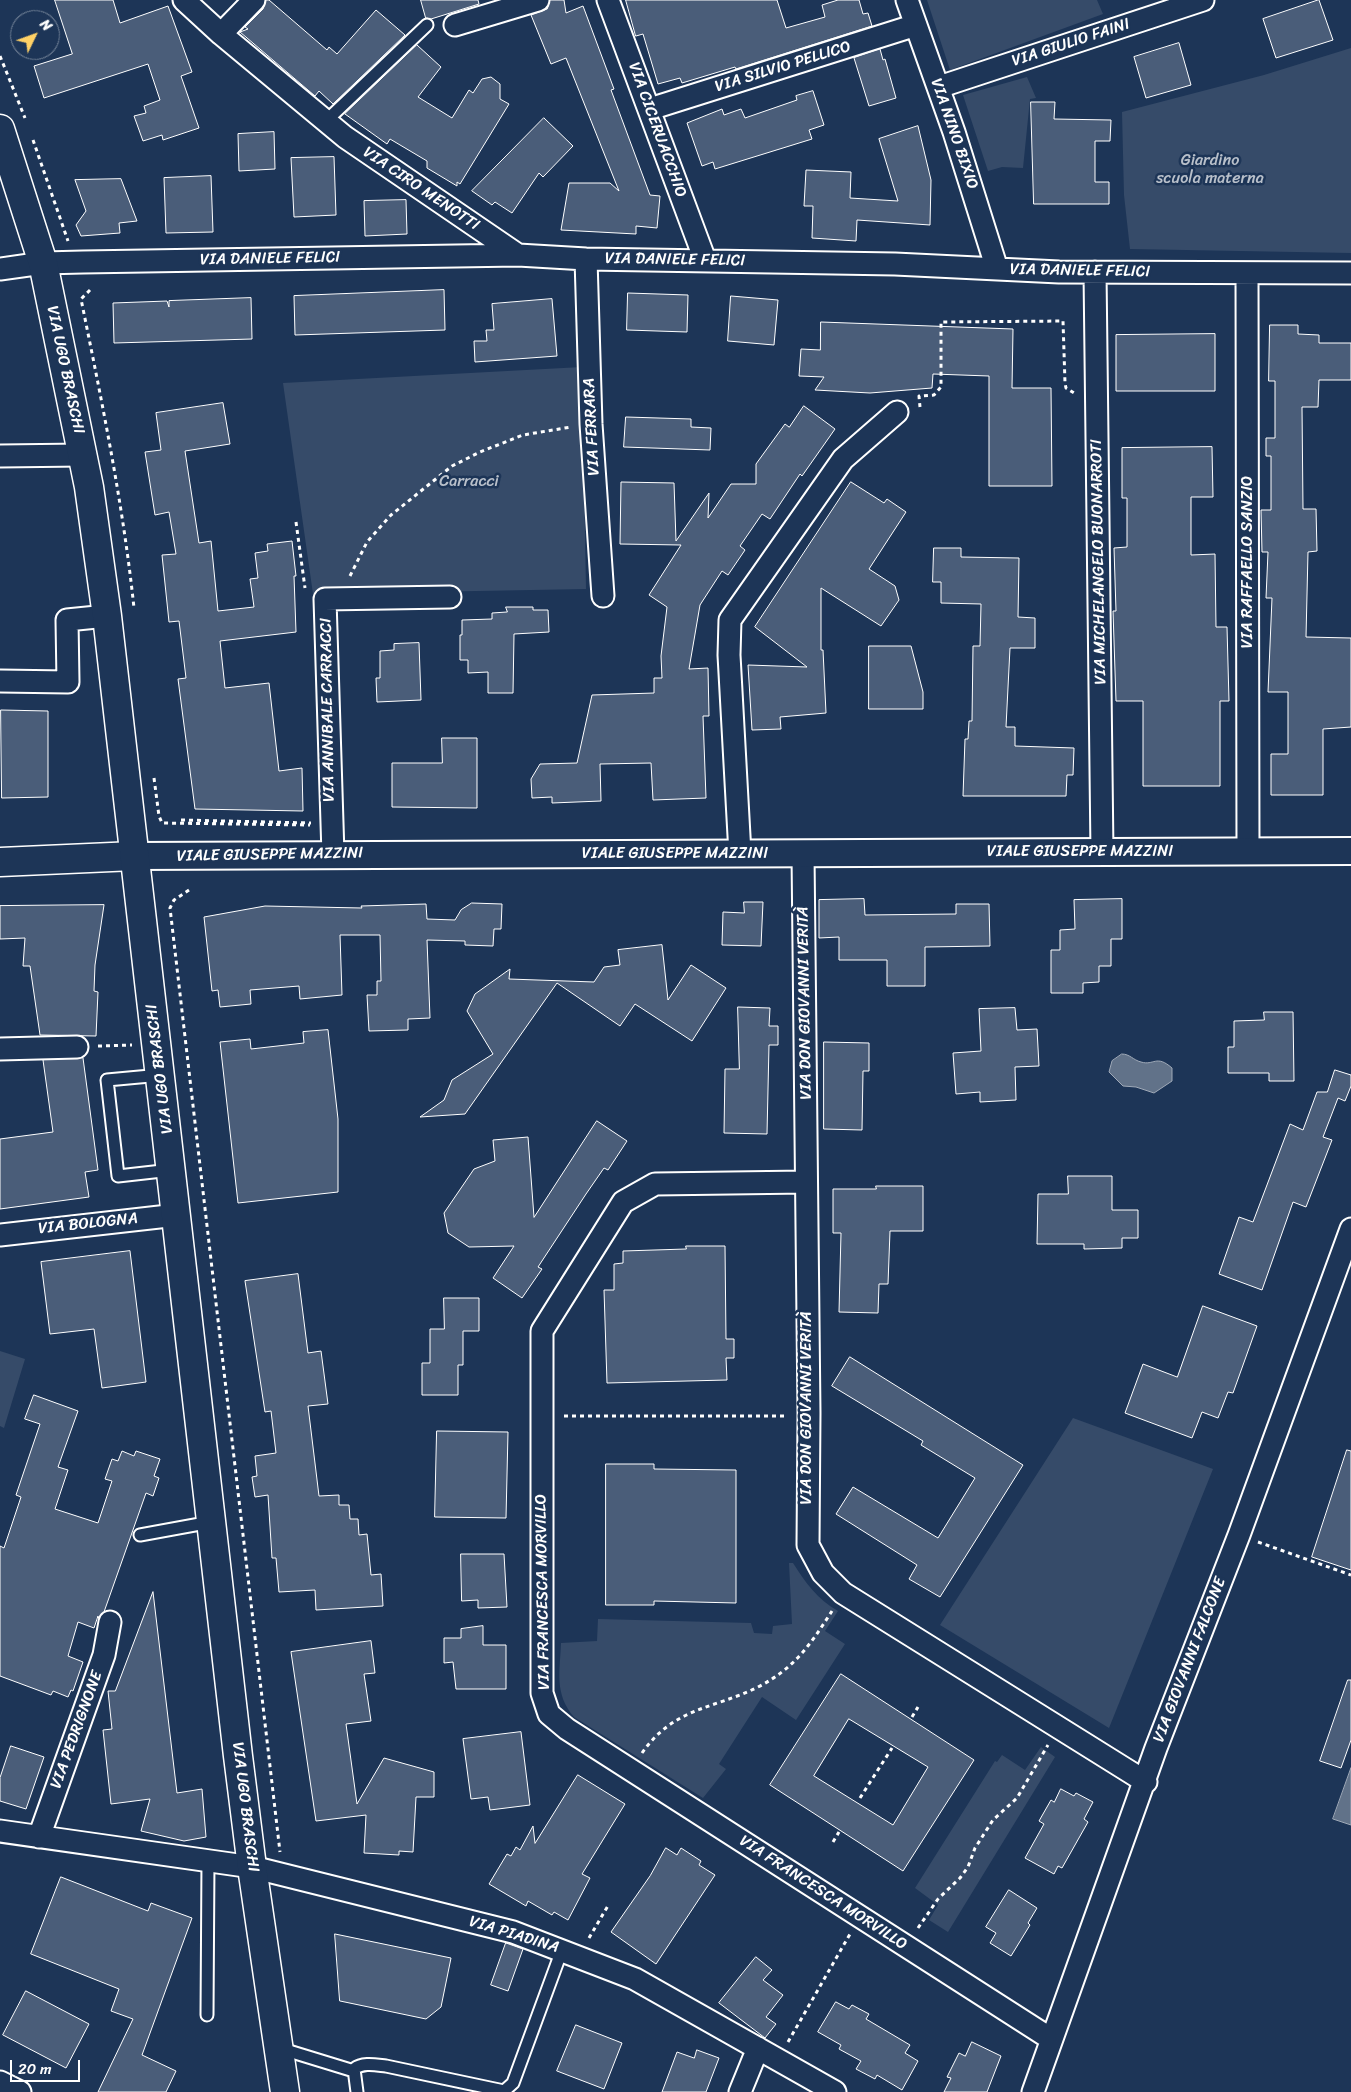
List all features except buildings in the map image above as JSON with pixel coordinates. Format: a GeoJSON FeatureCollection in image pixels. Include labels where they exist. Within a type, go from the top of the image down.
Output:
{"type":"FeatureCollection","features":[{"type":"Feature","properties":{"kind":"main road","name":"VIA UGO BRASCHI"},"geometry":{"type":"LineString","coordinates":[[0,129],[43,263],[89,487],[107,616],[252,1867],[285,2092]]}},
{"type":"Feature","properties":{"kind":"main road","name":"VIALE GIUSEPPE MAZZINI"},"geometry":{"type":"LineString","coordinates":[[0,862],[134,856]]}},
{"type":"Feature","properties":{"kind":"street","name":"VIA CIRO MENOTTI"},"geometry":{"type":"LineString","coordinates":[[184,0],[221,34],[345,137],[518,255]]}},
{"type":"Feature","properties":{"kind":"street"},"geometry":{"type":"LineString","coordinates":[[221,34],[254,0]]}},
{"type":"Feature","properties":{"kind":"street"},"geometry":{"type":"LineString","coordinates":[[455,25],[538,0]]}},
{"type":"Feature","properties":{"kind":"street","name":"VIA CICERUACCHIO"},"geometry":{"type":"LineString","coordinates":[[608,0],[705,260]]}},
{"type":"Feature","properties":{"kind":"street","name":"VIA NINO BIXIO"},"geometry":{"type":"LineString","coordinates":[[907,0],[939,87],[997,269]]}},
{"type":"Feature","properties":{"kind":"street","name":"VIA GIULIO FAINI"},"geometry":{"type":"LineString","coordinates":[[939,87],[1203,0]]}},
{"type":"Feature","properties":{"kind":"street","name":"VIA SILVIO PELLICO"},"geometry":{"type":"LineString","coordinates":[[650,109],[916,25]]}},
{"type":"Feature","properties":{"kind":"street","name":"VIA DANIELE FELICI"},"geometry":{"type":"LineString","coordinates":[[0,269],[43,263],[518,255],[586,259],[895,264],[1095,272],[1351,273]]}},
{"type":"Feature","properties":{"kind":"street","name":"VIA FERRARA"},"geometry":{"type":"LineString","coordinates":[[586,259],[591,424],[603,596]]}},
{"type":"Feature","properties":{"kind":"street","name":"VIA MICHELANGELO BUONARROTI"},"geometry":{"type":"LineString","coordinates":[[1095,272],[1102,852]]}},
{"type":"Feature","properties":{"kind":"street","name":"VIA RAFFAELLO SANZIO"},"geometry":{"type":"LineString","coordinates":[[1247,273],[1248,852]]}},
{"type":"Feature","properties":{"kind":"street"},"geometry":{"type":"LineString","coordinates":[[740,854],[730,620],[843,459],[897,412]]}},
{"type":"Feature","properties":{"kind":"street"},"geometry":{"type":"LineString","coordinates":[[0,456],[82,455]]}},
{"type":"Feature","properties":{"kind":"street","name":"VIA ANNIBALE CARRACCI"},"geometry":{"type":"LineString","coordinates":[[333,855],[329,599],[450,597]]}},
{"type":"Feature","properties":{"kind":"street"},"geometry":{"type":"LineString","coordinates":[[0,682],[68,682],[67,620],[107,616]]}},
{"type":"Feature","properties":{"kind":"street","name":"VIALE GIUSEPPE MAZZINI"},"geometry":{"type":"LineString","coordinates":[[134,856],[1351,851]]}},
{"type":"Feature","properties":{"kind":"street","name":"VIA DON GIOVANNI VERITÀ"},"geometry":{"type":"LineString","coordinates":[[803,854],[809,1414],[808,1544],[823,1573],[843,1593],[1146,1782]]}},
{"type":"Feature","properties":{"kind":"street"},"geometry":{"type":"LineString","coordinates":[[0,1049],[77,1047]]}},
{"type":"Feature","properties":{"kind":"street","name":"VIA FRANCESCA MORVILLO"},"geometry":{"type":"LineString","coordinates":[[806,1182],[655,1184],[624,1202],[542,1331],[542,1693],[549,1714],[567,1729],[1051,2039]]}},
{"type":"Feature","properties":{"kind":"street","name":"VIA BOLOGNA"},"geometry":{"type":"LineString","coordinates":[[0,1235],[177,1215]]}},
{"type":"Feature","properties":{"kind":"street","name":"VIA GIOVANNI FALCONE"},"geometry":{"type":"LineString","coordinates":[[1033,2092],[1146,1782],[1156,1748],[1239,1535],[1351,1230]]}},
{"type":"Feature","properties":{"kind":"street","name":"VIA PEDRIGNONE"},"geometry":{"type":"LineString","coordinates":[[39,1837],[104,1655],[110,1622]]}},
{"type":"Feature","properties":{"kind":"street"},"geometry":{"type":"LineString","coordinates":[[0,1831],[252,1867]]}},
{"type":"Feature","properties":{"kind":"street","name":"VIA PIADINA"},"geometry":{"type":"LineString","coordinates":[[252,1867],[513,1932],[570,1953],[635,1979],[835,2092]]}},
{"type":"Feature","properties":{"kind":"street"},"geometry":{"type":"LineString","coordinates":[[740,2092],[758,2048]]}},
{"type":"Feature","properties":{"kind":"street"},"geometry":{"type":"LineString","coordinates":[[0,2082],[20,2092]]}},
{"type":"Feature","properties":{"kind":"lane"},"geometry":{"type":"LineString","coordinates":[[326,121],[427,25]]}},
{"type":"Feature","properties":{"kind":"lane"},"geometry":{"type":"LineString","coordinates":[[160,1074],[107,1080],[118,1176],[172,1170]]}},
{"type":"Feature","properties":{"kind":"lane"},"geometry":{"type":"LineString","coordinates":[[140,1535],[211,1522]]}},
{"type":"Feature","properties":{"kind":"lane"},"geometry":{"type":"LineString","coordinates":[[207,2015],[208,1861]]}},
{"type":"Feature","properties":{"kind":"lane"},"geometry":{"type":"LineString","coordinates":[[354,2071],[359,2066],[386,2066],[504,2091],[513,2083],[570,1953]]}},
{"type":"Feature","properties":{"kind":"lane"},"geometry":{"type":"LineString","coordinates":[[277,2047],[354,2071]]}},
{"type":"Feature","properties":{"kind":"lane"},"geometry":{"type":"LineString","coordinates":[[354,2071],[357,2092]]}},
{"type":"Feature","properties":{"kind":"path"},"geometry":{"type":"LineString","coordinates":[[0,56],[27,124]]}},
{"type":"Feature","properties":{"kind":"path"},"geometry":{"type":"LineString","coordinates":[[30,134],[70,245]]}},
{"type":"Feature","properties":{"kind":"path"},"geometry":{"type":"LineString","coordinates":[[90,290],[81,299],[113,459],[127,544],[134,610]]}},
{"type":"Feature","properties":{"kind":"path"},"geometry":{"type":"LineString","coordinates":[[897,412],[920,412],[919,396],[934,395],[941,386],[941,322],[1063,321]]}},
{"type":"Feature","properties":{"kind":"path"},"geometry":{"type":"LineString","coordinates":[[296,522],[306,602],[329,599],[350,578],[367,542],[391,514],[452,466],[480,452],[523,435],[549,429],[591,424]]}},
{"type":"Feature","properties":{"kind":"path"},"geometry":{"type":"LineString","coordinates":[[152,770],[159,816],[162,823],[317,824],[181,820]]}},
{"type":"Feature","properties":{"kind":"path"},"geometry":{"type":"LineString","coordinates":[[189,890],[174,900],[170,908],[280,1853],[285,1860]]}},
{"type":"Feature","properties":{"kind":"path"},"geometry":{"type":"LineString","coordinates":[[77,1047],[157,1044]]}},
{"type":"Feature","properties":{"kind":"path"},"geometry":{"type":"LineString","coordinates":[[563,1416],[784,1416]]}},
{"type":"Feature","properties":{"kind":"path"},"geometry":{"type":"LineString","coordinates":[[1239,1535],[1351,1576]]}},
{"type":"Feature","properties":{"kind":"path"},"geometry":{"type":"LineString","coordinates":[[638,1759],[667,1726],[688,1713],[757,1688],[801,1658],[833,1609]]}},
{"type":"Feature","properties":{"kind":"path"},"geometry":{"type":"LineString","coordinates":[[912,1717],[918,1707]]}},
{"type":"Feature","properties":{"kind":"path"},"geometry":{"type":"LineString","coordinates":[[917,1930],[938,1899],[960,1878],[968,1867],[975,1848],[993,1820],[1017,1798],[1058,1727]]}},
{"type":"Feature","properties":{"kind":"path"},"geometry":{"type":"LineString","coordinates":[[860,1798],[892,1748]]}},
{"type":"Feature","properties":{"kind":"path"},"geometry":{"type":"LineString","coordinates":[[833,1842],[839,1832]]}},
{"type":"Feature","properties":{"kind":"path"},"geometry":{"type":"LineString","coordinates":[[570,1953],[609,1904]]}},
{"type":"Feature","properties":{"kind":"path"},"geometry":{"type":"LineString","coordinates":[[786,2044],[851,1932]]}},
{"type":"Feature","properties":{"kind":"green space"},"geometry":{"type":"Polygon","coordinates":[[[927,0],[1097,0],[1103,14],[950,70],[927,0]]]}},
{"type":"Feature","properties":{"kind":"green space","name":"Giardino scuola materna"},"geometry":{"type":"Polygon","coordinates":[[[1351,48],[1351,253],[1130,249],[1124,195],[1122,112],[1264,75],[1351,48]]]}},
{"type":"Feature","properties":{"kind":"green space"},"geometry":{"type":"Polygon","coordinates":[[[1027,77],[1036,98],[1030,99],[1023,168],[1002,167],[988,171],[963,95],[1027,77]]]}},
{"type":"Feature","properties":{"kind":"green space","name":"Carracci"},"geometry":{"type":"Polygon","coordinates":[[[582,367],[586,589],[313,594],[283,383],[582,367]]]}},
{"type":"Feature","properties":{"kind":"green space"},"geometry":{"type":"Polygon","coordinates":[[[0,1351],[25,1359],[4,1428],[0,1426],[0,1351]]]}},
{"type":"Feature","properties":{"kind":"green space"},"geometry":{"type":"Polygon","coordinates":[[[1073,1418],[1213,1469],[1109,1728],[940,1625],[1073,1418]]]}},
{"type":"Feature","properties":{"kind":"green space"},"geometry":{"type":"Polygon","coordinates":[[[789,1563],[793,1563],[807,1584],[818,1596],[838,1611],[825,1631],[845,1644],[796,1720],[762,1697],[719,1764],[726,1769],[703,1798],[574,1717],[563,1700],[561,1691],[559,1673],[561,1643],[597,1641],[598,1619],[751,1623],[754,1633],[772,1634],[773,1626],[792,1624],[789,1563]]]}},
{"type":"Feature","properties":{"kind":"green space"},"geometry":{"type":"Polygon","coordinates":[[[1041,1747],[1055,1757],[948,1932],[929,1920],[938,1905],[915,1888],[995,1761],[997,1762],[1002,1755],[1025,1770],[1041,1747]]]}},
{"type":"Feature","properties":{"kind":"shaded area"},"geometry":{"type":"Polygon","coordinates":[[[1122,1054],[1145,1063],[1159,1061],[1167,1064],[1172,1068],[1172,1081],[1154,1093],[1136,1087],[1123,1086],[1109,1072],[1112,1061],[1122,1054]]]}},
{"type":"Feature","properties":{"kind":"shaded area"},"geometry":{"type":"Polygon","coordinates":[[[1351,1768],[1351,1825],[1333,1819],[1351,1768]]]}}]}
